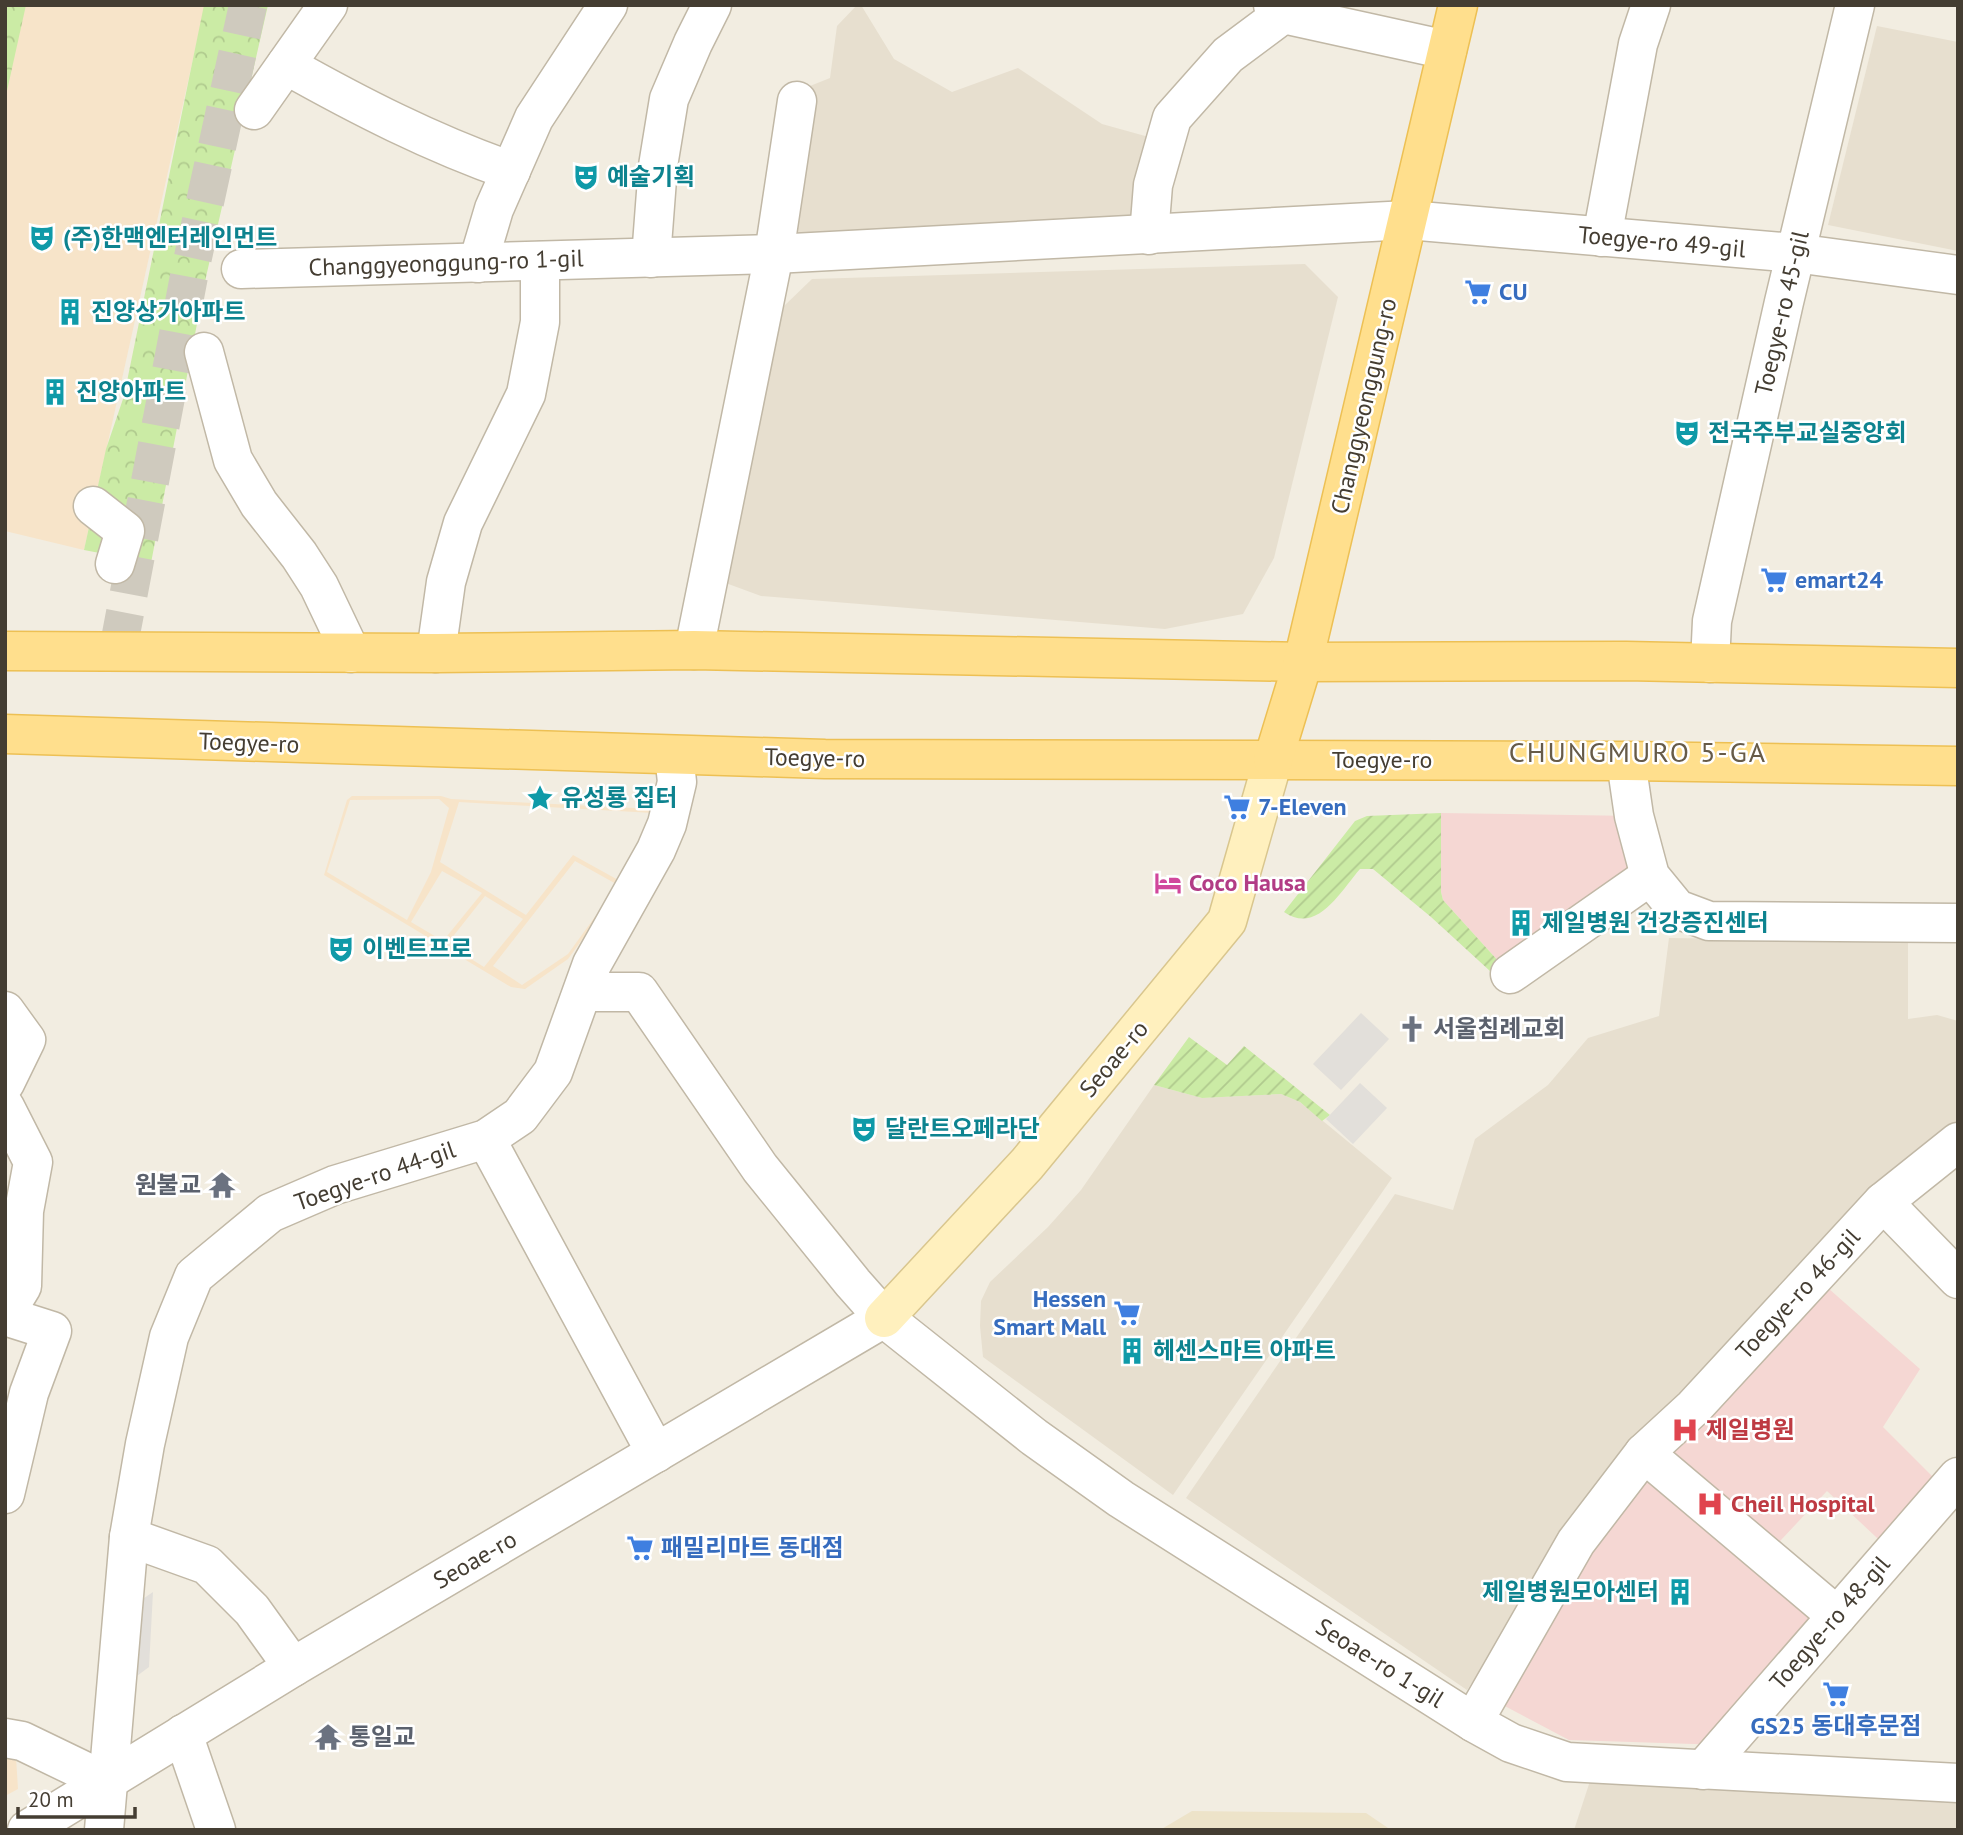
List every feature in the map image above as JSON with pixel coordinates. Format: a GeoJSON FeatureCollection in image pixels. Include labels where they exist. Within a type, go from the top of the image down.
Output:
{"type":"FeatureCollection","features":[{"type":"Feature","properties":{"kind":"main road","name":"Changgyeonggung-ro"},"geometry":{"type":"LineString","coordinates":[[1273,760],[1303,662],[1458,5]]}},
{"type":"Feature","properties":{"kind":"main road"},"geometry":{"type":"LineString","coordinates":[[5,651],[436,653],[694,650],[1303,662],[1710,663],[1958,668]]}},
{"type":"Feature","properties":{"kind":"main road","name":"Toegye-ro"},"geometry":{"type":"LineString","coordinates":[[5,734],[825,759],[1626,761],[1958,766]]}},
{"type":"Feature","properties":{"kind":"street"},"geometry":{"type":"LineString","coordinates":[[254,110],[328,5]]}},
{"type":"Feature","properties":{"kind":"street"},"geometry":{"type":"LineString","coordinates":[[478,263],[494,209],[534,118],[608,5]]}},
{"type":"Feature","properties":{"kind":"street"},"geometry":{"type":"LineString","coordinates":[[651,258],[658,166],[669,99],[712,5]]}},
{"type":"Feature","properties":{"kind":"street"},"geometry":{"type":"LineString","coordinates":[[1602,237],[1638,44],[1651,5]]}},
{"type":"Feature","properties":{"kind":"street","name":"Toegye-ro 45-gil"},"geometry":{"type":"LineString","coordinates":[[1710,663],[1712,621],[1855,5]]}},
{"type":"Feature","properties":{"kind":"street"},"geometry":{"type":"LineString","coordinates":[[1149,235],[1153,185],[1172,118],[1228,55],[1278,10],[1447,50]]}},
{"type":"Feature","properties":{"kind":"street"},"geometry":{"type":"LineString","coordinates":[[286,65],[380,117],[471,157],[511,171]]}},
{"type":"Feature","properties":{"kind":"street"},"geometry":{"type":"LineString","coordinates":[[694,650],[774,254],[797,101]]}},
{"type":"Feature","properties":{"kind":"street","name":"Changgyeonggung-ro 1-gil"},"geometry":{"type":"LineString","coordinates":[[241,269],[774,254],[1408,219]]}},
{"type":"Feature","properties":{"kind":"street","name":"Toegye-ro 49-gil"},"geometry":{"type":"LineString","coordinates":[[1408,219],[1796,253],[1958,275]]}},
{"type":"Feature","properties":{"kind":"street"},"geometry":{"type":"LineString","coordinates":[[436,653],[446,582],[463,523],[526,394],[540,322],[540,261]]}},
{"type":"Feature","properties":{"kind":"street"},"geometry":{"type":"LineString","coordinates":[[204,352],[233,460],[259,505],[299,555],[319,586],[351,653]]}},
{"type":"Feature","properties":{"kind":"street"},"geometry":{"type":"LineString","coordinates":[[93,506],[125,531],[116,564]]}},
{"type":"Feature","properties":{"kind":"street","name":"Toegye-ro 44-gil"},"geometry":{"type":"LineString","coordinates":[[104,1830],[130,1537],[145,1444],[169,1337],[194,1276],[270,1213],[335,1185],[486,1139],[520,1116],[553,1072],[592,964],[656,850],[667,824],[677,782],[674,755]]}},
{"type":"Feature","properties":{"kind":"street","name":"Seoae-ro"},"geometry":{"type":"LineString","coordinates":[[27,1830],[293,1667],[884,1318],[1027,1164],[1227,921],[1273,760]]}},
{"type":"Feature","properties":{"kind":"street"},"geometry":{"type":"LineString","coordinates":[[1626,761],[1634,816],[1650,876],[1677,909],[1709,920],[1958,923]]}},
{"type":"Feature","properties":{"kind":"street"},"geometry":{"type":"LineString","coordinates":[[1510,974],[1650,876]]}},
{"type":"Feature","properties":{"kind":"street"},"geometry":{"type":"LineString","coordinates":[[584,992],[639,992],[760,1168],[884,1318]]}},
{"type":"Feature","properties":{"kind":"street"},"geometry":{"type":"LineString","coordinates":[[5,1011],[26,1040],[5,1083]]}},
{"type":"Feature","properties":{"kind":"street"},"geometry":{"type":"LineString","coordinates":[[5,1107],[33,1162],[24,1212],[22,1286],[5,1315],[52,1331],[29,1393],[5,1494]]}},
{"type":"Feature","properties":{"kind":"street"},"geometry":{"type":"LineString","coordinates":[[486,1139],[656,1453]]}},
{"type":"Feature","properties":{"kind":"street","name":"Toegye-ro 46-gil"},"geometry":{"type":"LineString","coordinates":[[1473,1722],[1576,1542],[1644,1453],[1694,1407],[1883,1202],[1958,1142]]}},
{"type":"Feature","properties":{"kind":"street"},"geometry":{"type":"LineString","coordinates":[[1883,1202],[1958,1279]]}},
{"type":"Feature","properties":{"kind":"street","name":"Seoae-ro 1-gil"},"geometry":{"type":"LineString","coordinates":[[884,1318],[1034,1437],[1121,1499],[1473,1722],[1511,1743],[1567,1762],[1958,1783]]}},
{"type":"Feature","properties":{"kind":"street"},"geometry":{"type":"LineString","coordinates":[[1644,1453],[1837,1616]]}},
{"type":"Feature","properties":{"kind":"street","name":"Toegye-ro 48-gil"},"geometry":{"type":"LineString","coordinates":[[1703,1770],[1958,1477]]}},
{"type":"Feature","properties":{"kind":"street"},"geometry":{"type":"LineString","coordinates":[[130,1537],[207,1565],[252,1610],[293,1667]]}},
{"type":"Feature","properties":{"kind":"street"},"geometry":{"type":"LineString","coordinates":[[183,1734],[216,1830]]}},
{"type":"Feature","properties":{"kind":"street"},"geometry":{"type":"LineString","coordinates":[[5,1738],[22,1741],[107,1782]]}},
{"type":"Feature","properties":{"kind":"shaded area","name":"진양상가아파트"},"geometry":{"type":"Polygon","coordinates":[[[22,5],[205,5],[84,550],[5,531],[5,82],[22,5]]]}},
{"type":"Feature","properties":{"kind":"shaded area"},"geometry":{"type":"Polygon","coordinates":[[[857,5],[861,5],[894,59],[952,92],[1018,68],[1102,124],[1156,139],[1136,223],[788,240],[810,86],[830,78],[837,26],[857,5]]]}},
{"type":"Feature","properties":{"kind":"shaded area"},"geometry":{"type":"Polygon","coordinates":[[[1877,26],[1958,42],[1958,251],[1828,225],[1877,26]]]}},
{"type":"Feature","properties":{"kind":"shaded area"},"geometry":{"type":"Polygon","coordinates":[[[1305,264],[1338,297],[1274,558],[1243,614],[1165,629],[761,596],[723,582],[784,306],[812,279],[1305,264]]]}},
{"type":"Feature","properties":{"kind":"shaded area"},"geometry":{"type":"Polygon","coordinates":[[[352,796],[441,796],[451,799],[654,809],[659,822],[608,904],[568,959],[525,989],[511,987],[324,875],[347,800],[352,796]],[[439,799],[350,800],[327,872],[407,920],[431,872],[449,808],[439,799]],[[459,802],[440,862],[526,915],[573,855],[620,881],[653,813],[459,802]],[[575,861],[493,966],[522,985],[568,954],[618,885],[575,861]],[[442,871],[411,922],[443,941],[482,893],[442,871]],[[485,896],[447,944],[484,967],[523,919],[485,896]]]}},
{"type":"Feature","properties":{"kind":"shaded area"},"geometry":{"type":"Polygon","coordinates":[[[1441,813],[1634,816],[1650,876],[1510,974],[1443,900],[1441,813]]]}},
{"type":"Feature","properties":{"kind":"shaded area"},"geometry":{"type":"Polygon","coordinates":[[[1669,938],[1908,941],[1908,1019],[1937,1015],[1958,1021],[1958,1131],[1606,1482],[1467,1690],[1186,1498],[1395,1194],[1453,1210],[1475,1139],[1548,1085],[1588,1038],[1659,1016],[1669,938]]]}},
{"type":"Feature","properties":{"kind":"shaded area"},"geometry":{"type":"Polygon","coordinates":[[[1361,1013],[1389,1039],[1341,1090],[1313,1064],[1361,1013]]]}},
{"type":"Feature","properties":{"kind":"shaded area"},"geometry":{"type":"Polygon","coordinates":[[[1360,1083],[1387,1108],[1353,1144],[1326,1119],[1360,1083]]]}},
{"type":"Feature","properties":{"kind":"shaded area"},"geometry":{"type":"Polygon","coordinates":[[[1154,1085],[1202,1098],[1281,1094],[1300,1102],[1392,1178],[1173,1495],[983,1357],[980,1326],[981,1301],[990,1282],[1048,1227],[1081,1190],[1154,1085]]]}},
{"type":"Feature","properties":{"kind":"shaded area","name":"Cheil Hospital"},"geometry":{"type":"Polygon","coordinates":[[[1820,1281],[1920,1369],[1883,1427],[1946,1490],[1892,1552],[1827,1491],[1766,1556],[1837,1616],[1725,1745],[1569,1740],[1501,1704],[1576,1542],[1820,1281]]]}},
{"type":"Feature","properties":{"kind":"shaded area"},"geometry":{"type":"Polygon","coordinates":[[[153,1592],[149,1667],[118,1690],[124,1612],[153,1592]]]}},
{"type":"Feature","properties":{"kind":"shaded area"},"geometry":{"type":"Polygon","coordinates":[[[5,1753],[16,1757],[18,1789],[5,1796],[5,1753]]]}},
{"type":"Feature","properties":{"kind":"shaded area"},"geometry":{"type":"Polygon","coordinates":[[[1591,1778],[1958,1801],[1958,1830],[1574,1830],[1591,1778]]]}},
{"type":"Feature","properties":{"kind":"shaded area"},"geometry":{"type":"Polygon","coordinates":[[[1192,1811],[1366,1813],[1391,1830],[1160,1830],[1192,1811]]]}},
{"type":"Feature","properties":{"kind":"green space"},"geometry":{"type":"Polygon","coordinates":[[[5,5],[26,5],[5,100],[5,5]]]}},
{"type":"Feature","properties":{"kind":"green space"},"geometry":{"type":"Polygon","coordinates":[[[204,5],[268,5],[206,277],[151,563],[84,550],[106,449],[124,396],[204,5]]]}},
{"type":"Feature","properties":{"kind":"green space"},"geometry":{"type":"Polygon","coordinates":[[[1441,813],[1443,900],[1510,974],[1502,982],[1431,917],[1373,869],[1360,869],[1336,899],[1317,915],[1296,918],[1284,912],[1355,821],[1367,816],[1441,813]]]}},
{"type":"Feature","properties":{"kind":"green space"},"geometry":{"type":"Polygon","coordinates":[[[1189,1037],[1227,1065],[1244,1046],[1330,1115],[1322,1121],[1300,1102],[1281,1094],[1202,1098],[1154,1085],[1189,1037]]]}},
{"type":"Feature","properties":{"kind":"tunnel"},"geometry":{"type":"LineString","coordinates":[[118,650],[190,271],[248,5]]}},
{"type":"Feature","properties":{"kind":"place","name":"예술기획"},"geometry":{"type":"Point","coordinates":[586,177]}},
{"type":"Feature","properties":{"kind":"place","name":"(주)한맥엔터레인먼트"},"geometry":{"type":"Point","coordinates":[42,238]}},
{"type":"Feature","properties":{"kind":"place","name":"CU"},"geometry":{"type":"Point","coordinates":[1478,292]}},
{"type":"Feature","properties":{"kind":"place","name":"진양상가아파트"},"geometry":{"type":"Point","coordinates":[70,312]}},
{"type":"Feature","properties":{"kind":"place","name":"진양아파트"},"geometry":{"type":"Point","coordinates":[55,392]}},
{"type":"Feature","properties":{"kind":"place","name":"전국주부교실중앙회"},"geometry":{"type":"Point","coordinates":[1687,433]}},
{"type":"Feature","properties":{"kind":"place","name":"emart24"},"geometry":{"type":"Point","coordinates":[1774,580]}},
{"type":"Feature","properties":{"kind":"place","name":"유성룡 집터"},"geometry":{"type":"Point","coordinates":[540,798]}},
{"type":"Feature","properties":{"kind":"place","name":"7-Eleven"},"geometry":{"type":"Point","coordinates":[1237,807]}},
{"type":"Feature","properties":{"kind":"place","name":"Coco Hausa"},"geometry":{"type":"Point","coordinates":[1168,883]}},
{"type":"Feature","properties":{"kind":"place","name":"제일병원 건강증진센터"},"geometry":{"type":"Point","coordinates":[1521,923]}},
{"type":"Feature","properties":{"kind":"place","name":"이벤트프로"},"geometry":{"type":"Point","coordinates":[341,949]}},
{"type":"Feature","properties":{"kind":"place","name":"서울침례교회"},"geometry":{"type":"Point","coordinates":[1412,1029]}},
{"type":"Feature","properties":{"kind":"place","name":"달란트오페라단"},"geometry":{"type":"Point","coordinates":[864,1129]}},
{"type":"Feature","properties":{"kind":"place","name":"원불교"},"geometry":{"type":"Point","coordinates":[222,1185]}},
{"type":"Feature","properties":{"kind":"place","name":"Hessen Smart Mall"},"geometry":{"type":"Point","coordinates":[1127,1313]}},
{"type":"Feature","properties":{"kind":"place","name":"헤센스마트 아파트"},"geometry":{"type":"Point","coordinates":[1132,1351]}},
{"type":"Feature","properties":{"kind":"place","name":"제일병원"},"geometry":{"type":"Point","coordinates":[1685,1430]}},
{"type":"Feature","properties":{"kind":"place","name":"Cheil Hospital"},"geometry":{"type":"Point","coordinates":[1710,1504]}},
{"type":"Feature","properties":{"kind":"place","name":"패밀리마트 동대점"},"geometry":{"type":"Point","coordinates":[640,1548]}},
{"type":"Feature","properties":{"kind":"place","name":"제일병원모아센터"},"geometry":{"type":"Point","coordinates":[1680,1592]}},
{"type":"Feature","properties":{"kind":"place","name":"GS25 동대후문점"},"geometry":{"type":"Point","coordinates":[1836,1694]}},
{"type":"Feature","properties":{"kind":"place","name":"통일교"},"geometry":{"type":"Point","coordinates":[328,1737]}},
{"type":"Feature","properties":{"kind":"district","name":"CHUNGMURO 5-GA"},"geometry":{"type":"Point","coordinates":[1638,752]}}]}
